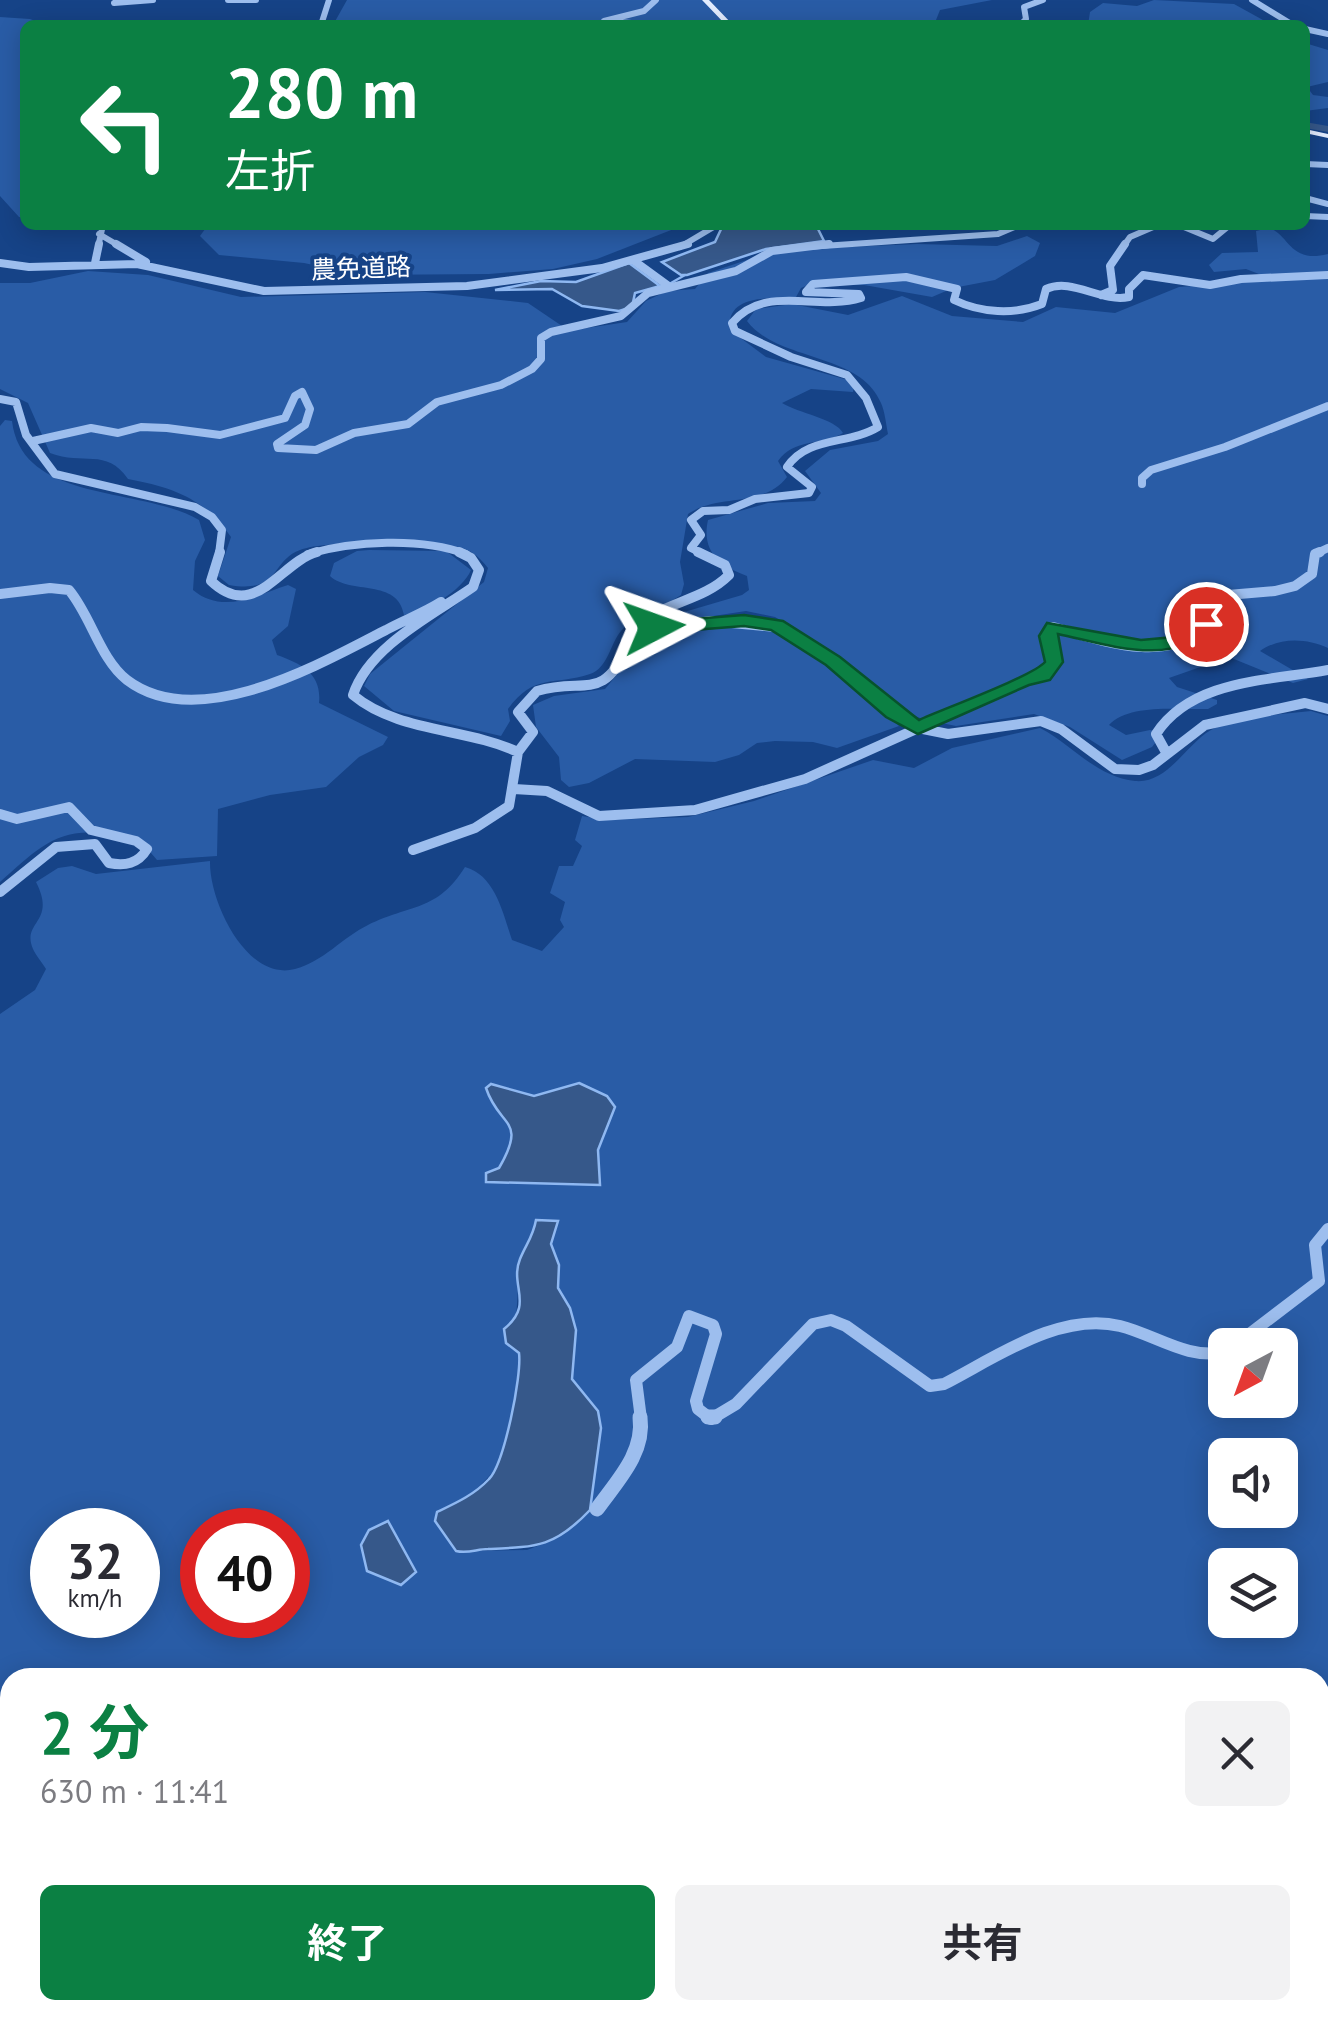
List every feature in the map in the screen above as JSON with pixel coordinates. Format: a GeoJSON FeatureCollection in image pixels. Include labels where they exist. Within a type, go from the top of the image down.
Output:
{"type":"FeatureCollection","features":[{"type":"Feature","properties":{"kind":"main road"},"geometry":{"type":"LineString","coordinates":[[704,0],[725,20]]}},
{"type":"Feature","properties":{"kind":"street"},"geometry":{"type":"LineString","coordinates":[[127,0],[115,5],[153,0]]}},
{"type":"Feature","properties":{"kind":"street"},"geometry":{"type":"LineString","coordinates":[[228,0],[256,0]]}},
{"type":"Feature","properties":{"kind":"street"},"geometry":{"type":"LineString","coordinates":[[608,20],[644,10],[656,0]]}},
{"type":"Feature","properties":{"kind":"street"},"geometry":{"type":"LineString","coordinates":[[1026,20],[1024,6],[1043,0]]}},
{"type":"Feature","properties":{"kind":"street"},"geometry":{"type":"LineString","coordinates":[[1252,0],[1285,20]]}},
{"type":"Feature","properties":{"kind":"street"},"geometry":{"type":"LineString","coordinates":[[95,263],[101,230]]}},
{"type":"Feature","properties":{"kind":"street"},"geometry":{"type":"LineString","coordinates":[[102,230],[148,266]]}},
{"type":"Feature","properties":{"kind":"street","name":"農免道路"},"geometry":{"type":"LineString","coordinates":[[0,263],[148,266],[264,291],[468,286],[557,276],[633,260],[687,245],[710,230]]}},
{"type":"Feature","properties":{"kind":"street"},"geometry":{"type":"LineString","coordinates":[[33,441],[91,428],[118,433],[141,427],[220,434],[238,426],[284,418],[295,396],[302,392],[310,414],[303,428],[280,440],[278,448],[304,452],[330,447],[354,433],[408,424],[437,402],[500,385],[538,362],[540,338],[560,329],[621,316],[648,293],[736,271],[765,254],[782,249],[998,234],[1007,230]]}},
{"type":"Feature","properties":{"kind":"street"},"geometry":{"type":"LineString","coordinates":[[1097,296],[1113,290],[1110,266],[1130,237],[1146,230]]}},
{"type":"Feature","properties":{"kind":"street"},"geometry":{"type":"LineString","coordinates":[[1186,230],[1198,239],[1215,240],[1227,230]]}},
{"type":"Feature","properties":{"kind":"street"},"geometry":{"type":"LineString","coordinates":[[633,260],[670,287]]}},
{"type":"Feature","properties":{"kind":"street"},"geometry":{"type":"LineString","coordinates":[[626,640],[631,628],[654,612],[712,591],[729,575],[725,565],[691,548],[700,535],[690,520],[695,515],[729,510],[755,499],[809,494],[812,488],[787,467],[792,458],[819,445],[866,436],[878,428],[866,398],[847,374],[792,358],[735,331],[732,324],[746,306],[780,299],[815,304],[853,302],[861,298],[858,294],[806,292],[813,284],[892,278],[942,282],[959,291],[954,298],[957,302],[971,308],[1037,308],[1046,289],[1057,284],[1124,300],[1143,275],[1210,285],[1241,279],[1328,274]]}},
{"type":"Feature","properties":{"kind":"street"},"geometry":{"type":"LineString","coordinates":[[0,400],[16,402],[24,430],[48,468],[62,477],[159,495],[213,518],[224,533],[224,547],[210,571],[211,581],[230,594],[264,591],[300,559],[336,547],[454,549],[472,557],[480,574],[473,587],[375,661],[358,679],[353,696],[372,711],[494,741],[518,752]]}},
{"type":"Feature","properties":{"kind":"street"},"geometry":{"type":"LineString","coordinates":[[1142,484],[1142,478],[1151,470],[1225,447],[1328,406]]}},
{"type":"Feature","properties":{"kind":"street"},"geometry":{"type":"LineString","coordinates":[[514,789],[547,790],[599,816],[695,810],[805,779],[1023,681],[1044,676],[1054,662],[1048,636],[1053,628],[1121,644],[1179,642],[1206,624],[1216,596],[1295,586],[1312,574],[1315,554],[1328,548]]}},
{"type":"Feature","properties":{"kind":"street"},"geometry":{"type":"LineString","coordinates":[[0,594],[50,588],[68,590],[90,617],[110,657],[131,683],[167,697],[202,700],[321,666],[423,614],[464,586],[478,565]]}},
{"type":"Feature","properties":{"kind":"street"},"geometry":{"type":"LineString","coordinates":[[626,640],[654,627],[744,620],[776,625],[833,661],[892,713],[918,728],[948,734],[1040,721],[1061,729],[1115,769],[1139,770],[1204,725],[1305,703],[1328,709]]}},
{"type":"Feature","properties":{"kind":"street"},"geometry":{"type":"LineString","coordinates":[[413,850],[492,820],[509,806],[518,752],[529,742],[532,732],[518,712],[529,695],[554,684],[589,685],[605,680],[616,672],[630,646],[626,640]]}},
{"type":"Feature","properties":{"kind":"street"},"geometry":{"type":"LineString","coordinates":[[1167,754],[1156,734],[1164,716],[1174,706],[1216,691],[1328,670]]}},
{"type":"Feature","properties":{"kind":"street"},"geometry":{"type":"LineString","coordinates":[[0,814],[17,819],[69,806],[90,830],[136,841],[147,849],[132,864],[118,865],[109,864],[95,844],[56,846],[0,892]]}},
{"type":"Feature","properties":{"kind":"street"},"geometry":{"type":"LineString","coordinates":[[1257,1328],[1319,1281],[1312,1248],[1314,1240],[1328,1229]]}},
{"type":"Feature","properties":{"kind":"street"},"geometry":{"type":"LineString","coordinates":[[597,1509],[634,1458],[642,1431],[636,1380],[677,1347],[689,1316],[713,1324],[716,1334],[696,1401],[698,1410],[711,1419],[736,1404],[813,1324],[830,1320],[846,1326],[930,1386],[944,1384],[1042,1336],[1079,1324],[1130,1328],[1208,1356]]}},
{"type":"Feature","properties":{"kind":"shaded area"},"geometry":{"type":"Polygon","coordinates":[[[347,0],[992,0],[940,10],[936,20],[336,20],[347,0]]]}},
{"type":"Feature","properties":{"kind":"shaded area"},"geometry":{"type":"Polygon","coordinates":[[[1154,0],[1234,4],[1263,20],[1089,20],[1090,12],[1103,3],[1137,6],[1154,0]]]}},
{"type":"Feature","properties":{"kind":"shaded area"},"geometry":{"type":"Polygon","coordinates":[[[0,17],[30,19],[20,20],[20,217],[0,196],[0,17]]]}},
{"type":"Feature","properties":{"kind":"shaded area"},"geometry":{"type":"Polygon","coordinates":[[[1310,45],[1328,50],[1328,82],[1310,86],[1310,45]]]}},
{"type":"Feature","properties":{"kind":"shaded area"},"geometry":{"type":"Polygon","coordinates":[[[1310,91],[1328,97],[1328,108],[1310,110],[1310,91]]]}},
{"type":"Feature","properties":{"kind":"shaded area"},"geometry":{"type":"Polygon","coordinates":[[[204,230],[671,230],[597,259],[553,269],[489,274],[360,275],[304,263],[219,255],[200,236],[204,230]]]}},
{"type":"Feature","properties":{"kind":"shaded area"},"geometry":{"type":"Polygon","coordinates":[[[721,230],[818,230],[824,241],[766,249],[687,275],[662,262],[715,242],[721,230]]]}},
{"type":"Feature","properties":{"kind":"shaded area"},"geometry":{"type":"Polygon","coordinates":[[[1272,230],[1305,255],[1328,254],[1328,648],[1293,640],[1260,651],[1308,679],[1293,683],[1229,657],[1169,678],[1177,687],[1217,700],[1217,704],[1208,709],[1142,711],[1118,718],[1109,725],[1126,735],[1150,730],[1163,733],[1152,747],[1122,760],[1070,727],[1034,714],[956,726],[922,719],[899,708],[821,645],[775,617],[746,611],[661,624],[657,620],[749,590],[747,576],[729,568],[710,549],[708,520],[768,503],[815,501],[821,493],[805,471],[830,450],[878,441],[888,434],[882,407],[870,387],[838,365],[761,334],[747,321],[756,309],[792,304],[848,315],[902,296],[952,316],[1023,322],[1056,307],[1115,313],[1179,287],[1261,281],[1264,276],[1246,269],[1214,272],[1209,265],[1222,253],[1258,252],[1256,231],[1272,230]]]}},
{"type":"Feature","properties":{"kind":"shaded area"},"geometry":{"type":"Polygon","coordinates":[[[1027,236],[1040,243],[1035,256],[995,280],[953,288],[932,297],[864,285],[808,285],[796,297],[752,300],[735,310],[730,330],[766,357],[855,382],[853,392],[811,389],[782,403],[833,424],[843,433],[800,445],[784,454],[778,461],[787,477],[777,487],[688,514],[680,562],[684,584],[681,595],[621,631],[596,671],[527,690],[508,709],[510,721],[501,736],[394,711],[364,686],[370,674],[484,582],[488,568],[474,554],[458,548],[414,543],[314,547],[290,555],[258,585],[229,585],[218,576],[231,537],[210,513],[174,491],[128,479],[111,463],[50,453],[28,403],[0,389],[0,283],[30,283],[88,271],[148,275],[241,297],[425,292],[528,303],[562,326],[580,329],[627,322],[646,301],[667,291],[695,289],[708,273],[777,250],[917,244],[997,246],[1027,236]]]}},
{"type":"Feature","properties":{"kind":"shaded area"},"geometry":{"type":"Polygon","coordinates":[[[629,263],[660,286],[635,293],[632,307],[619,311],[582,306],[552,289],[495,290],[541,281],[576,282],[629,263]]]}},
{"type":"Feature","properties":{"kind":"shaded area"},"geometry":{"type":"Polygon","coordinates":[[[5,420],[12,421],[21,448],[37,467],[60,480],[175,509],[199,520],[205,540],[195,561],[193,590],[204,597],[240,601],[288,585],[296,589],[288,626],[272,640],[277,655],[295,662],[314,677],[319,703],[388,737],[383,745],[359,757],[326,787],[270,795],[218,809],[217,856],[157,860],[147,848],[132,840],[77,833],[37,850],[0,882],[0,426],[5,420]]]}},
{"type":"Feature","properties":{"kind":"shaded area"},"geometry":{"type":"Polygon","coordinates":[[[357,551],[446,551],[471,570],[443,599],[404,615],[393,596],[330,576],[334,563],[357,551]]]}},
{"type":"Feature","properties":{"kind":"shaded area"},"geometry":{"type":"Polygon","coordinates":[[[754,623],[813,652],[899,726],[837,748],[813,742],[757,743],[739,755],[715,762],[635,759],[589,783],[569,787],[561,780],[559,757],[536,727],[533,705],[554,696],[605,689],[641,646],[654,638],[754,623]]]}},
{"type":"Feature","properties":{"kind":"shaded area"},"geometry":{"type":"Polygon","coordinates":[[[1311,711],[1328,716],[1328,1668],[0,1668],[0,1014],[35,990],[46,969],[31,940],[43,906],[36,882],[58,868],[72,866],[96,874],[210,861],[216,897],[234,935],[261,963],[278,970],[305,966],[368,925],[433,900],[455,882],[465,867],[491,886],[512,940],[542,951],[564,927],[560,920],[565,902],[550,893],[559,866],[573,866],[582,846],[575,840],[582,816],[608,820],[688,817],[754,801],[873,760],[914,768],[952,748],[1040,728],[1107,773],[1135,781],[1147,780],[1167,770],[1202,736],[1247,718],[1311,711]],[[579,1083],[534,1096],[499,1085],[487,1094],[509,1129],[509,1146],[499,1168],[486,1173],[598,1150],[608,1118],[607,1096],[579,1083]],[[557,1222],[533,1240],[520,1259],[516,1319],[520,1386],[497,1468],[471,1495],[437,1513],[435,1521],[456,1551],[527,1550],[553,1540],[590,1510],[601,1428],[598,1411],[572,1379],[576,1330],[570,1307],[558,1288],[559,1265],[551,1244],[557,1222]]]}},
{"type":"Feature","properties":{"kind":"shaded area"},"geometry":{"type":"Polygon","coordinates":[[[579,1083],[607,1096],[615,1107],[598,1150],[600,1185],[486,1182],[486,1173],[499,1168],[507,1152],[511,1131],[486,1088],[491,1084],[534,1096],[579,1083]]]}},
{"type":"Feature","properties":{"kind":"shaded area"},"geometry":{"type":"Polygon","coordinates":[[[536,1220],[558,1221],[551,1244],[559,1265],[558,1288],[570,1308],[576,1330],[572,1379],[598,1411],[601,1428],[590,1510],[566,1531],[544,1543],[456,1551],[435,1521],[437,1512],[483,1485],[500,1456],[511,1419],[519,1364],[519,1353],[506,1343],[504,1329],[518,1311],[517,1269],[536,1220]]]}},
{"type":"Feature","properties":{"kind":"shaded area"},"geometry":{"type":"Polygon","coordinates":[[[388,1521],[416,1572],[401,1585],[367,1571],[361,1545],[369,1530],[388,1521]]]}},
{"type":"Feature","properties":{"kind":"waterway"},"geometry":{"type":"LineString","coordinates":[[1310,126],[1328,129]]}},
{"type":"Feature","properties":{"kind":"waterway"},"geometry":{"type":"LineString","coordinates":[[671,283],[685,275]]}},
{"type":"Feature","properties":{"kind":"route"},"geometry":{"type":"LineString","coordinates":[[654,627],[744,620],[776,625],[833,661],[892,713],[918,728],[1023,681],[1044,676],[1054,662],[1048,636],[1053,628],[1141,646],[1179,642],[1206,624]]}}]}
